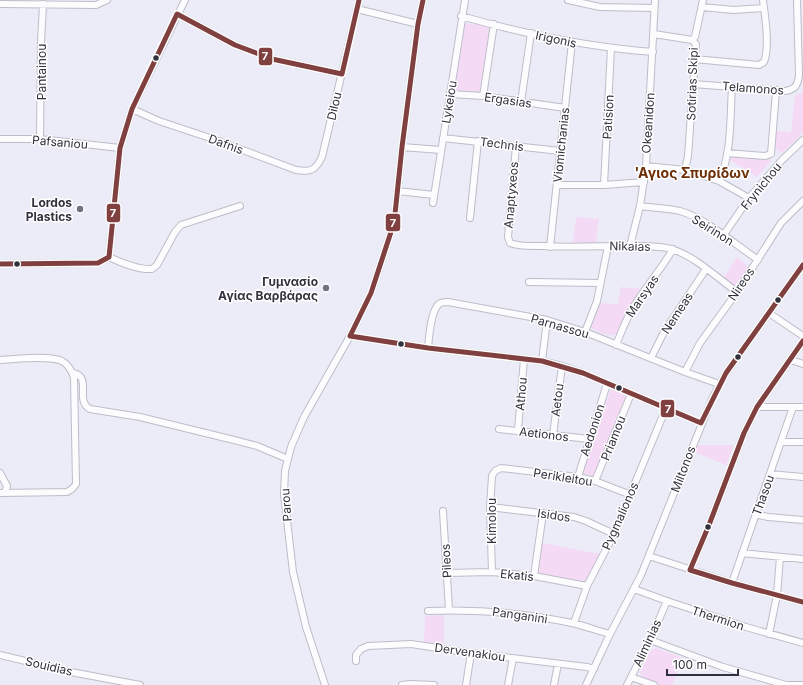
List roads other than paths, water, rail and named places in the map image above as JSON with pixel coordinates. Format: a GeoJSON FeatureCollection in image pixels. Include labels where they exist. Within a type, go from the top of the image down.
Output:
{"type":"FeatureCollection","features":[{"type":"Feature","properties":{"kind":"street"},"geometry":{"type":"LineString","coordinates":[[0,4],[96,5],[107,0]]}},
{"type":"Feature","properties":{"kind":"street"},"geometry":{"type":"LineString","coordinates":[[109,257],[120,148],[132,109],[185,0]]}},
{"type":"Feature","properties":{"kind":"street","name":"Dilou"},"geometry":{"type":"LineString","coordinates":[[319,165],[359,0]]}},
{"type":"Feature","properties":{"kind":"street","name":"Parou"},"geometry":{"type":"LineString","coordinates":[[325,685],[306,627],[293,572],[284,494],[285,471],[291,446],[304,417],[350,336],[371,293],[391,232],[398,191],[402,147],[418,24],[423,0]]}},
{"type":"Feature","properties":{"kind":"street","name":"Lykeiou"},"geometry":{"type":"LineString","coordinates":[[433,203],[465,0]]}},
{"type":"Feature","properties":{"kind":"street"},"geometry":{"type":"LineString","coordinates":[[568,0],[600,6],[613,3],[654,8]]}},
{"type":"Feature","properties":{"kind":"street","name":"Okeanidon"},"geometry":{"type":"LineString","coordinates":[[630,246],[640,206],[646,166],[655,0]]}},
{"type":"Feature","properties":{"kind":"street","name":"Sotirias Skipi"},"geometry":{"type":"LineString","coordinates":[[685,170],[688,156],[696,44],[692,40],[695,37],[703,0]]}},
{"type":"Feature","properties":{"kind":"street"},"geometry":{"type":"LineString","coordinates":[[694,59],[759,65],[764,62],[766,57],[766,31],[763,0]]}},
{"type":"Feature","properties":{"kind":"street","name":"Telamonos"},"geometry":{"type":"LineString","coordinates":[[693,84],[776,91],[792,90],[796,87],[798,81],[800,19],[797,0]]}},
{"type":"Feature","properties":{"kind":"street","name":"Pantainou"},"geometry":{"type":"LineString","coordinates":[[40,139],[43,4]]}},
{"type":"Feature","properties":{"kind":"street"},"geometry":{"type":"LineString","coordinates":[[702,7],[733,10],[764,8]]}},
{"type":"Feature","properties":{"kind":"street"},"geometry":{"type":"LineString","coordinates":[[357,9],[418,24]]}},
{"type":"Feature","properties":{"kind":"street"},"geometry":{"type":"LineString","coordinates":[[178,14],[235,45],[257,54],[272,59],[342,74]]}},
{"type":"Feature","properties":{"kind":"street","name":"Irigonis"},"geometry":{"type":"LineString","coordinates":[[462,16],[572,42],[653,52]]}},
{"type":"Feature","properties":{"kind":"street"},"geometry":{"type":"LineString","coordinates":[[483,96],[494,24]]}},
{"type":"Feature","properties":{"kind":"street"},"geometry":{"type":"LineString","coordinates":[[521,102],[531,33]]}},
{"type":"Feature","properties":{"kind":"street"},"geometry":{"type":"LineString","coordinates":[[654,34],[692,40]]}},
{"type":"Feature","properties":{"kind":"street","name":"Viomichanias"},"geometry":{"type":"LineString","coordinates":[[550,247],[572,42]]}},
{"type":"Feature","properties":{"kind":"street","name":"Patision"},"geometry":{"type":"LineString","coordinates":[[604,185],[611,48]]}},
{"type":"Feature","properties":{"kind":"street"},"geometry":{"type":"LineString","coordinates":[[719,181],[724,170],[727,153],[732,87]]}},
{"type":"Feature","properties":{"kind":"street"},"geometry":{"type":"LineString","coordinates":[[727,153],[766,156],[771,154],[776,91]]}},
{"type":"Feature","properties":{"kind":"street","name":"Ergasias"},"geometry":{"type":"LineString","coordinates":[[450,94],[483,96],[565,108]]}},
{"type":"Feature","properties":{"kind":"street","name":"Dafnis"},"geometry":{"type":"LineString","coordinates":[[132,109],[159,121],[213,139],[296,170],[307,172],[319,165]]}},
{"type":"Feature","properties":{"kind":"street","name":"Technis"},"geometry":{"type":"LineString","coordinates":[[444,138],[560,151]]}},
{"type":"Feature","properties":{"kind":"street","name":"Pafsaniou"},"geometry":{"type":"LineString","coordinates":[[0,139],[40,139],[120,148]]}},
{"type":"Feature","properties":{"kind":"street","name":"Frynichou"},"geometry":{"type":"LineString","coordinates":[[723,236],[748,198],[782,160],[803,140]]}},
{"type":"Feature","properties":{"kind":"street"},"geometry":{"type":"LineString","coordinates":[[470,218],[478,142]]}},
{"type":"Feature","properties":{"kind":"street","name":"Anaptyxeos"},"geometry":{"type":"LineString","coordinates":[[510,243],[508,237],[516,146]]}},
{"type":"Feature","properties":{"kind":"street"},"geometry":{"type":"LineString","coordinates":[[402,147],[441,150]]}},
{"type":"Feature","properties":{"kind":"street"},"geometry":{"type":"LineString","coordinates":[[646,166],[685,170],[719,181],[748,198]]}},
{"type":"Feature","properties":{"kind":"street"},"geometry":{"type":"LineString","coordinates":[[557,185],[604,185],[644,182]]}},
{"type":"Feature","properties":{"kind":"street"},"geometry":{"type":"LineString","coordinates":[[398,191],[434,195]]}},
{"type":"Feature","properties":{"kind":"street","name":"Nireos"},"geometry":{"type":"LineString","coordinates":[[685,372],[700,342],[758,260],[781,223],[803,201]]}},
{"type":"Feature","properties":{"kind":"street"},"geometry":{"type":"LineString","coordinates":[[109,257],[118,262],[143,269],[152,269],[157,265],[174,232],[181,225],[240,206]]}},
{"type":"Feature","properties":{"kind":"street","name":"Seirinon"},"geometry":{"type":"LineString","coordinates":[[640,206],[679,211],[693,216],[758,260]]}},
{"type":"Feature","properties":{"kind":"street","name":"Nikaias"},"geometry":{"type":"LineString","coordinates":[[510,243],[518,246],[550,247],[664,247],[683,253],[736,292]]}},
{"type":"Feature","properties":{"kind":"street"},"geometry":{"type":"LineString","coordinates":[[585,332],[597,302],[608,246]]}},
{"type":"Feature","properties":{"kind":"street","name":"Marsyas"},"geometry":{"type":"LineString","coordinates":[[616,345],[624,324],[636,303],[666,262],[673,249]]}},
{"type":"Feature","properties":{"kind":"street"},"geometry":{"type":"LineString","coordinates":[[0,264],[98,263],[109,257]]}},
{"type":"Feature","properties":{"kind":"street","name":"Miltonos"},"geometry":{"type":"LineString","coordinates":[[586,685],[649,556],[701,423],[719,384],[803,265]]}},
{"type":"Feature","properties":{"kind":"street","name":"Nemeas"},"geometry":{"type":"LineString","coordinates":[[651,358],[664,332],[706,270]]}},
{"type":"Feature","properties":{"kind":"street"},"geometry":{"type":"LineString","coordinates":[[529,282],[600,283]]}},
{"type":"Feature","properties":{"kind":"street","name":"Parnassou"},"geometry":{"type":"LineString","coordinates":[[428,348],[434,311],[437,305],[442,302],[448,302],[547,320],[585,332],[719,384]]}},
{"type":"Feature","properties":{"kind":"street"},"geometry":{"type":"LineString","coordinates":[[769,313],[803,336]]}},
{"type":"Feature","properties":{"kind":"street"},"geometry":{"type":"LineString","coordinates":[[542,361],[547,320]]}},
{"type":"Feature","properties":{"kind":"street"},"geometry":{"type":"LineString","coordinates":[[350,336],[428,348],[542,361],[582,373],[701,423]]}},
{"type":"Feature","properties":{"kind":"street"},"geometry":{"type":"LineString","coordinates":[[690,570],[744,433],[757,406],[803,341]]}},
{"type":"Feature","properties":{"kind":"street"},"geometry":{"type":"LineString","coordinates":[[0,360],[53,358],[62,362],[71,369],[74,378],[76,484],[67,492],[2,493]]}},
{"type":"Feature","properties":{"kind":"street","name":"Athou"},"geometry":{"type":"LineString","coordinates":[[518,430],[524,359]]}},
{"type":"Feature","properties":{"kind":"street"},"geometry":{"type":"LineString","coordinates":[[791,360],[803,364]]}},
{"type":"Feature","properties":{"kind":"street","name":"Aetou"},"geometry":{"type":"LineString","coordinates":[[553,435],[562,366]]}},
{"type":"Feature","properties":{"kind":"street"},"geometry":{"type":"LineString","coordinates":[[73,373],[80,377],[83,382],[83,401],[90,409],[140,417],[234,440],[257,446],[288,459]]}},
{"type":"Feature","properties":{"kind":"street","name":"Aedonion"},"geometry":{"type":"LineString","coordinates":[[578,477],[607,384]]}},
{"type":"Feature","properties":{"kind":"street","name":"Priamou"},"geometry":{"type":"LineString","coordinates":[[595,481],[631,394]]}},
{"type":"Feature","properties":{"kind":"street"},"geometry":{"type":"LineString","coordinates":[[757,406],[803,407]]}},
{"type":"Feature","properties":{"kind":"street","name":"Thasou"},"geometry":{"type":"LineString","coordinates":[[732,583],[793,407]]}},
{"type":"Feature","properties":{"kind":"street","name":"Pygmalionos"},"geometry":{"type":"LineString","coordinates":[[574,623],[587,586],[614,534],[666,408]]}},
{"type":"Feature","properties":{"kind":"street","name":"Aetionos"},"geometry":{"type":"LineString","coordinates":[[499,429],[589,439]]}},
{"type":"Feature","properties":{"kind":"street"},"geometry":{"type":"LineString","coordinates":[[781,442],[803,442]]}},
{"type":"Feature","properties":{"kind":"street","name":"Perikleitou"},"geometry":{"type":"LineString","coordinates":[[495,471],[501,468],[578,477],[595,481],[631,495]]}},
{"type":"Feature","properties":{"kind":"street","name":"Kimolou"},"geometry":{"type":"LineString","coordinates":[[492,572],[490,507],[492,476],[495,471]]}},
{"type":"Feature","properties":{"kind":"street"},"geometry":{"type":"LineString","coordinates":[[0,473],[7,486],[2,493]]}},
{"type":"Feature","properties":{"kind":"street"},"geometry":{"type":"LineString","coordinates":[[770,474],[803,477]]}},
{"type":"Feature","properties":{"kind":"street","name":"Isidos"},"geometry":{"type":"LineString","coordinates":[[490,507],[574,517],[614,534]]}},
{"type":"Feature","properties":{"kind":"street","name":"Pileos"},"geometry":{"type":"LineString","coordinates":[[443,511],[449,610]]}},
{"type":"Feature","properties":{"kind":"street"},"geometry":{"type":"LineString","coordinates":[[534,576],[543,513]]}},
{"type":"Feature","properties":{"kind":"street"},"geometry":{"type":"LineString","coordinates":[[755,514],[768,517],[803,520]]}},
{"type":"Feature","properties":{"kind":"street"},"geometry":{"type":"LineString","coordinates":[[742,553],[803,559]]}},
{"type":"Feature","properties":{"kind":"street"},"geometry":{"type":"LineString","coordinates":[[649,556],[732,583],[803,602]]}},
{"type":"Feature","properties":{"kind":"street"},"geometry":{"type":"LineString","coordinates":[[769,634],[777,595],[780,557]]}},
{"type":"Feature","properties":{"kind":"street","name":"Ekatis"},"geometry":{"type":"LineString","coordinates":[[447,573],[492,572],[534,576],[587,586]]}},
{"type":"Feature","properties":{"kind":"street","name":"Thermion"},"geometry":{"type":"LineString","coordinates":[[634,589],[769,634],[803,643]]}},
{"type":"Feature","properties":{"kind":"street","name":"Aliminias"},"geometry":{"type":"LineString","coordinates":[[627,685],[650,640],[667,601]]}},
{"type":"Feature","properties":{"kind":"street","name":"Panganini"},"geometry":{"type":"LineString","coordinates":[[428,611],[488,611],[537,617],[574,623],[610,634]]}},
{"type":"Feature","properties":{"kind":"street"},"geometry":{"type":"LineString","coordinates":[[650,640],[728,668],[786,685],[803,685]]}},
{"type":"Feature","properties":{"kind":"street","name":"Dervenakiou"},"geometry":{"type":"LineString","coordinates":[[356,661],[356,655],[361,649],[368,646],[412,644],[594,669]]}},
{"type":"Feature","properties":{"kind":"street"},"geometry":{"type":"LineString","coordinates":[[466,685],[471,653]]}},
{"type":"Feature","properties":{"kind":"street","name":"Souidias"},"geometry":{"type":"LineString","coordinates":[[2,656],[71,672],[140,685]]}},
{"type":"Feature","properties":{"kind":"street"},"geometry":{"type":"LineString","coordinates":[[508,685],[513,658]]}},
{"type":"Feature","properties":{"kind":"street"},"geometry":{"type":"LineString","coordinates":[[554,685],[558,664]]}},
{"type":"Feature","properties":{"kind":"street"},"geometry":{"type":"LineString","coordinates":[[632,676],[654,685]]}},
{"type":"Feature","properties":{"kind":"street"},"geometry":{"type":"LineString","coordinates":[[402,685],[434,685]]}},
{"type":"Feature","properties":{"kind":"place","name":"Lordos Plastics"},"geometry":{"type":"Point","coordinates":[80,209]}},
{"type":"Feature","properties":{"kind":"place","name":"Γυμνασίο Αγίας Βαρβάρας"},"geometry":{"type":"Point","coordinates":[326,288]}},
{"type":"Feature","properties":{"kind":"district","name":"'Αγιος Σπυρίδων"},"geometry":{"type":"Point","coordinates":[692,172]}}]}
